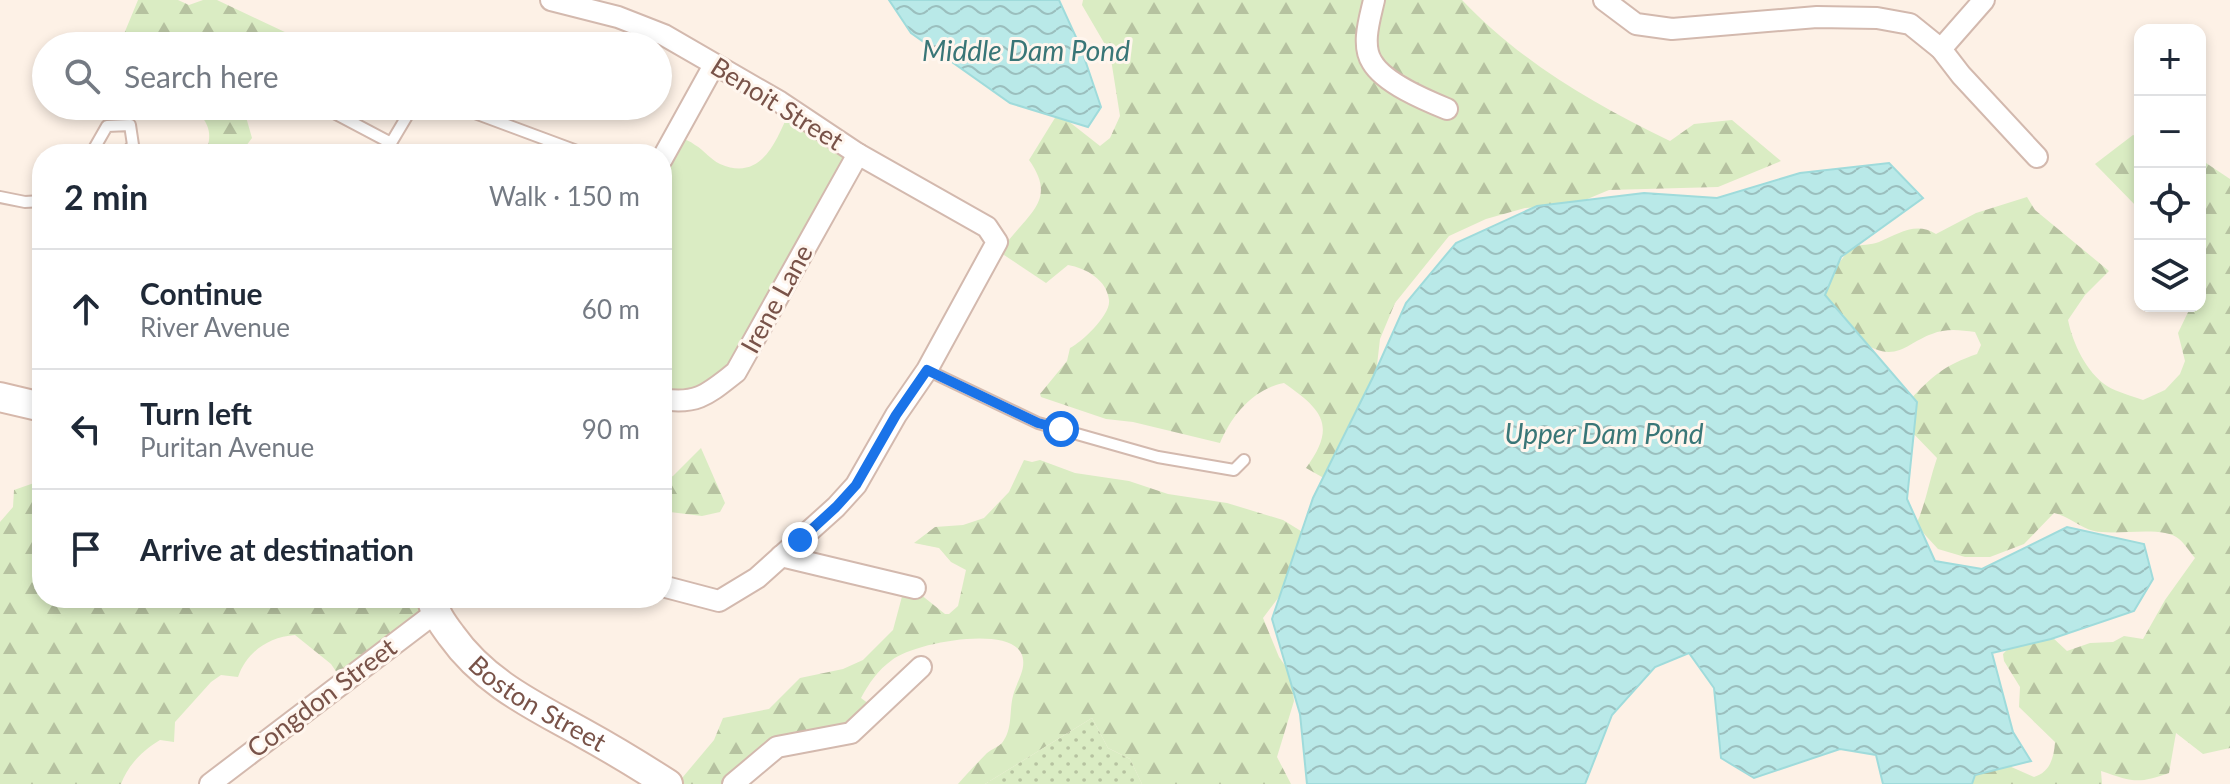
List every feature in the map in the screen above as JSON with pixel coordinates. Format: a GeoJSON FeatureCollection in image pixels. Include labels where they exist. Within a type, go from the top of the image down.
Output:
{"type":"FeatureCollection","features":[{"type":"Feature","properties":{"kind":"street","name":"Benoit Street"},"geometry":{"type":"LineString","coordinates":[[551,0],[618,17],[656,32]]}},
{"type":"Feature","properties":{"kind":"street"},"geometry":{"type":"LineString","coordinates":[[1374,0],[1367,33],[1371,61],[1405,89],[1447,109]]}},
{"type":"Feature","properties":{"kind":"street"},"geometry":{"type":"LineString","coordinates":[[1604,0],[1636,24],[1672,29],[1817,17],[1877,18],[1910,24],[1941,49],[2037,157]]}},
{"type":"Feature","properties":{"kind":"street"},"geometry":{"type":"LineString","coordinates":[[1941,49],[1984,0]]}},
{"type":"Feature","properties":{"kind":"street","name":"Benoit Street"},"geometry":{"type":"LineString","coordinates":[[672,40],[780,102],[858,154],[987,227],[993,234],[997,242],[927,370]]}},
{"type":"Feature","properties":{"kind":"street"},"geometry":{"type":"LineString","coordinates":[[670,144],[714,65]]}},
{"type":"Feature","properties":{"kind":"street","name":"Irene Lane"},"geometry":{"type":"LineString","coordinates":[[672,400],[682,402],[708,394],[736,372],[858,154]]}},
{"type":"Feature","properties":{"kind":"street"},"geometry":{"type":"LineString","coordinates":[[672,589],[719,601],[757,578],[856,485],[896,415],[927,370]]}},
{"type":"Feature","properties":{"kind":"street"},"geometry":{"type":"LineString","coordinates":[[0,397],[32,405]]}},
{"type":"Feature","properties":{"kind":"street"},"geometry":{"type":"LineString","coordinates":[[781,556],[915,588]]}},
{"type":"Feature","properties":{"kind":"street","name":"Congdon Street"},"geometry":{"type":"LineString","coordinates":[[210,784],[429,608]]}},
{"type":"Feature","properties":{"kind":"street","name":"Boston Street"},"geometry":{"type":"LineString","coordinates":[[435,608],[462,651],[486,675],[522,701],[619,753],[668,784]]}},
{"type":"Feature","properties":{"kind":"street"},"geometry":{"type":"LineString","coordinates":[[733,784],[777,747],[851,733],[921,667]]}},
{"type":"Feature","properties":{"kind":"lane"},"geometry":{"type":"LineString","coordinates":[[347,120],[391,143],[405,120]]}},
{"type":"Feature","properties":{"kind":"lane"},"geometry":{"type":"LineString","coordinates":[[494,120],[558,144]]}},
{"type":"Feature","properties":{"kind":"lane"},"geometry":{"type":"LineString","coordinates":[[97,144],[107,126],[130,125],[133,144]]}},
{"type":"Feature","properties":{"kind":"lane"},"geometry":{"type":"LineString","coordinates":[[0,197],[32,202]]}},
{"type":"Feature","properties":{"kind":"lane"},"geometry":{"type":"LineString","coordinates":[[927,370],[1038,423],[1158,457],[1219,468],[1234,470],[1244,460]]}},
{"type":"Feature","properties":{"kind":"green space"},"geometry":{"type":"Polygon","coordinates":[[[138,0],[178,0],[189,5],[203,0],[217,0],[285,32],[125,32],[138,0]]]}},
{"type":"Feature","properties":{"kind":"green space"},"geometry":{"type":"Polygon","coordinates":[[[1083,0],[1462,0],[1533,62],[1641,127],[1670,141],[1694,124],[1732,120],[1781,161],[1718,187],[1609,190],[1573,205],[1525,208],[1486,219],[1449,236],[1395,303],[1380,339],[1373,400],[1329,481],[1306,468],[1321,440],[1321,419],[1308,401],[1284,383],[1253,397],[1231,423],[1220,443],[1133,422],[1106,419],[1041,397],[1040,394],[1067,361],[1070,348],[1101,320],[1108,306],[1107,293],[1100,281],[1082,269],[1068,265],[1046,283],[995,249],[1000,243],[1008,241],[1038,204],[1040,184],[1029,160],[1058,113],[1100,146],[1110,138],[1120,116],[1110,53],[1082,5],[1083,0]]]}},
{"type":"Feature","properties":{"kind":"green space"},"geometry":{"type":"Polygon","coordinates":[[[789,112],[858,158],[732,376],[672,397],[672,147],[678,137],[720,164],[746,168],[765,156],[789,112]]]}},
{"type":"Feature","properties":{"kind":"green space"},"geometry":{"type":"Polygon","coordinates":[[[204,120],[247,120],[252,138],[248,144],[208,144],[208,128],[204,120]]]}},
{"type":"Feature","properties":{"kind":"green space"},"geometry":{"type":"Polygon","coordinates":[[[2134,135],[2134,204],[2095,164],[2134,135]]]}},
{"type":"Feature","properties":{"kind":"green space"},"geometry":{"type":"Polygon","coordinates":[[[2206,163],[2230,179],[2230,748],[2203,754],[2176,733],[2169,773],[2150,779],[2128,779],[2101,771],[2102,784],[1973,784],[1971,770],[1991,758],[2034,777],[2044,772],[2052,759],[2055,742],[2019,707],[2020,687],[2004,661],[2003,654],[2021,635],[2051,636],[2067,651],[2090,643],[2113,642],[2124,636],[2143,639],[2165,600],[2195,558],[2172,535],[2094,531],[2054,513],[2024,544],[1990,557],[1965,557],[1938,549],[1916,525],[1937,458],[1907,427],[1909,401],[1940,372],[1977,354],[1981,345],[1975,332],[1943,331],[1905,348],[1883,352],[1862,340],[1816,293],[1852,246],[1876,243],[1914,229],[1936,234],[1976,213],[2027,197],[2035,210],[2109,271],[2085,295],[2068,320],[2077,348],[2100,380],[2115,390],[2143,400],[2165,390],[2180,374],[2185,361],[2178,333],[2188,312],[2206,312],[2206,163]]]}},
{"type":"Feature","properties":{"kind":"green space"},"geometry":{"type":"Polygon","coordinates":[[[701,448],[725,503],[720,512],[702,516],[672,512],[673,476],[701,448]]]}},
{"type":"Feature","properties":{"kind":"green space"},"geometry":{"type":"Polygon","coordinates":[[[1024,460],[1040,460],[1075,473],[1129,481],[1168,494],[1227,503],[1283,520],[1309,536],[1300,569],[1263,618],[1279,657],[1291,674],[1294,701],[1277,757],[1291,784],[1142,784],[1130,759],[1108,748],[1092,718],[985,784],[958,784],[1005,738],[1013,696],[1023,666],[1022,655],[1014,646],[1000,640],[982,638],[939,643],[892,660],[874,677],[861,698],[869,704],[836,737],[768,760],[744,784],[677,784],[714,740],[723,718],[769,709],[800,678],[843,669],[863,660],[893,630],[904,589],[915,590],[945,614],[958,606],[966,570],[951,562],[939,548],[914,543],[935,527],[963,525],[984,518],[1009,492],[1024,460]]]}},
{"type":"Feature","properties":{"kind":"green space"},"geometry":{"type":"Polygon","coordinates":[[[32,484],[32,608],[432,608],[342,680],[331,664],[295,635],[267,643],[247,660],[238,677],[221,675],[211,682],[175,722],[174,742],[160,740],[148,748],[132,764],[121,784],[0,784],[0,522],[13,507],[14,490],[32,484]]]}},
{"type":"Feature","properties":{"kind":"green space"},"geometry":{"type":"Polygon","coordinates":[[[1092,718],[1108,748],[1130,759],[1142,784],[985,784],[1092,718]]]}},
{"type":"Feature","properties":{"kind":"water","name":"Middle Dam Pond"},"geometry":{"type":"Polygon","coordinates":[[[889,0],[1059,0],[1081,48],[1101,107],[1088,127],[1010,103],[911,33],[889,0]]]}},
{"type":"Feature","properties":{"kind":"water","name":"Upper Dam Pond"},"geometry":{"type":"Polygon","coordinates":[[[1889,163],[1923,198],[1841,257],[1825,295],[1917,402],[1907,499],[1935,561],[1982,569],[2067,527],[2144,544],[2153,579],[2134,611],[2051,639],[1992,653],[2013,732],[2031,761],[1975,775],[1972,784],[1883,784],[1876,755],[1840,749],[1754,778],[1721,758],[1714,688],[1689,653],[1655,667],[1612,715],[1585,784],[1307,784],[1300,714],[1272,619],[1313,498],[1406,303],[1456,243],[1537,206],[1644,193],[1717,198],[1800,173],[1889,163]]]}},
{"type":"Feature","properties":{"kind":"route"},"geometry":{"type":"LineString","coordinates":[[800,540],[856,485],[896,415],[927,370],[1038,423],[1061,429]]}}]}
